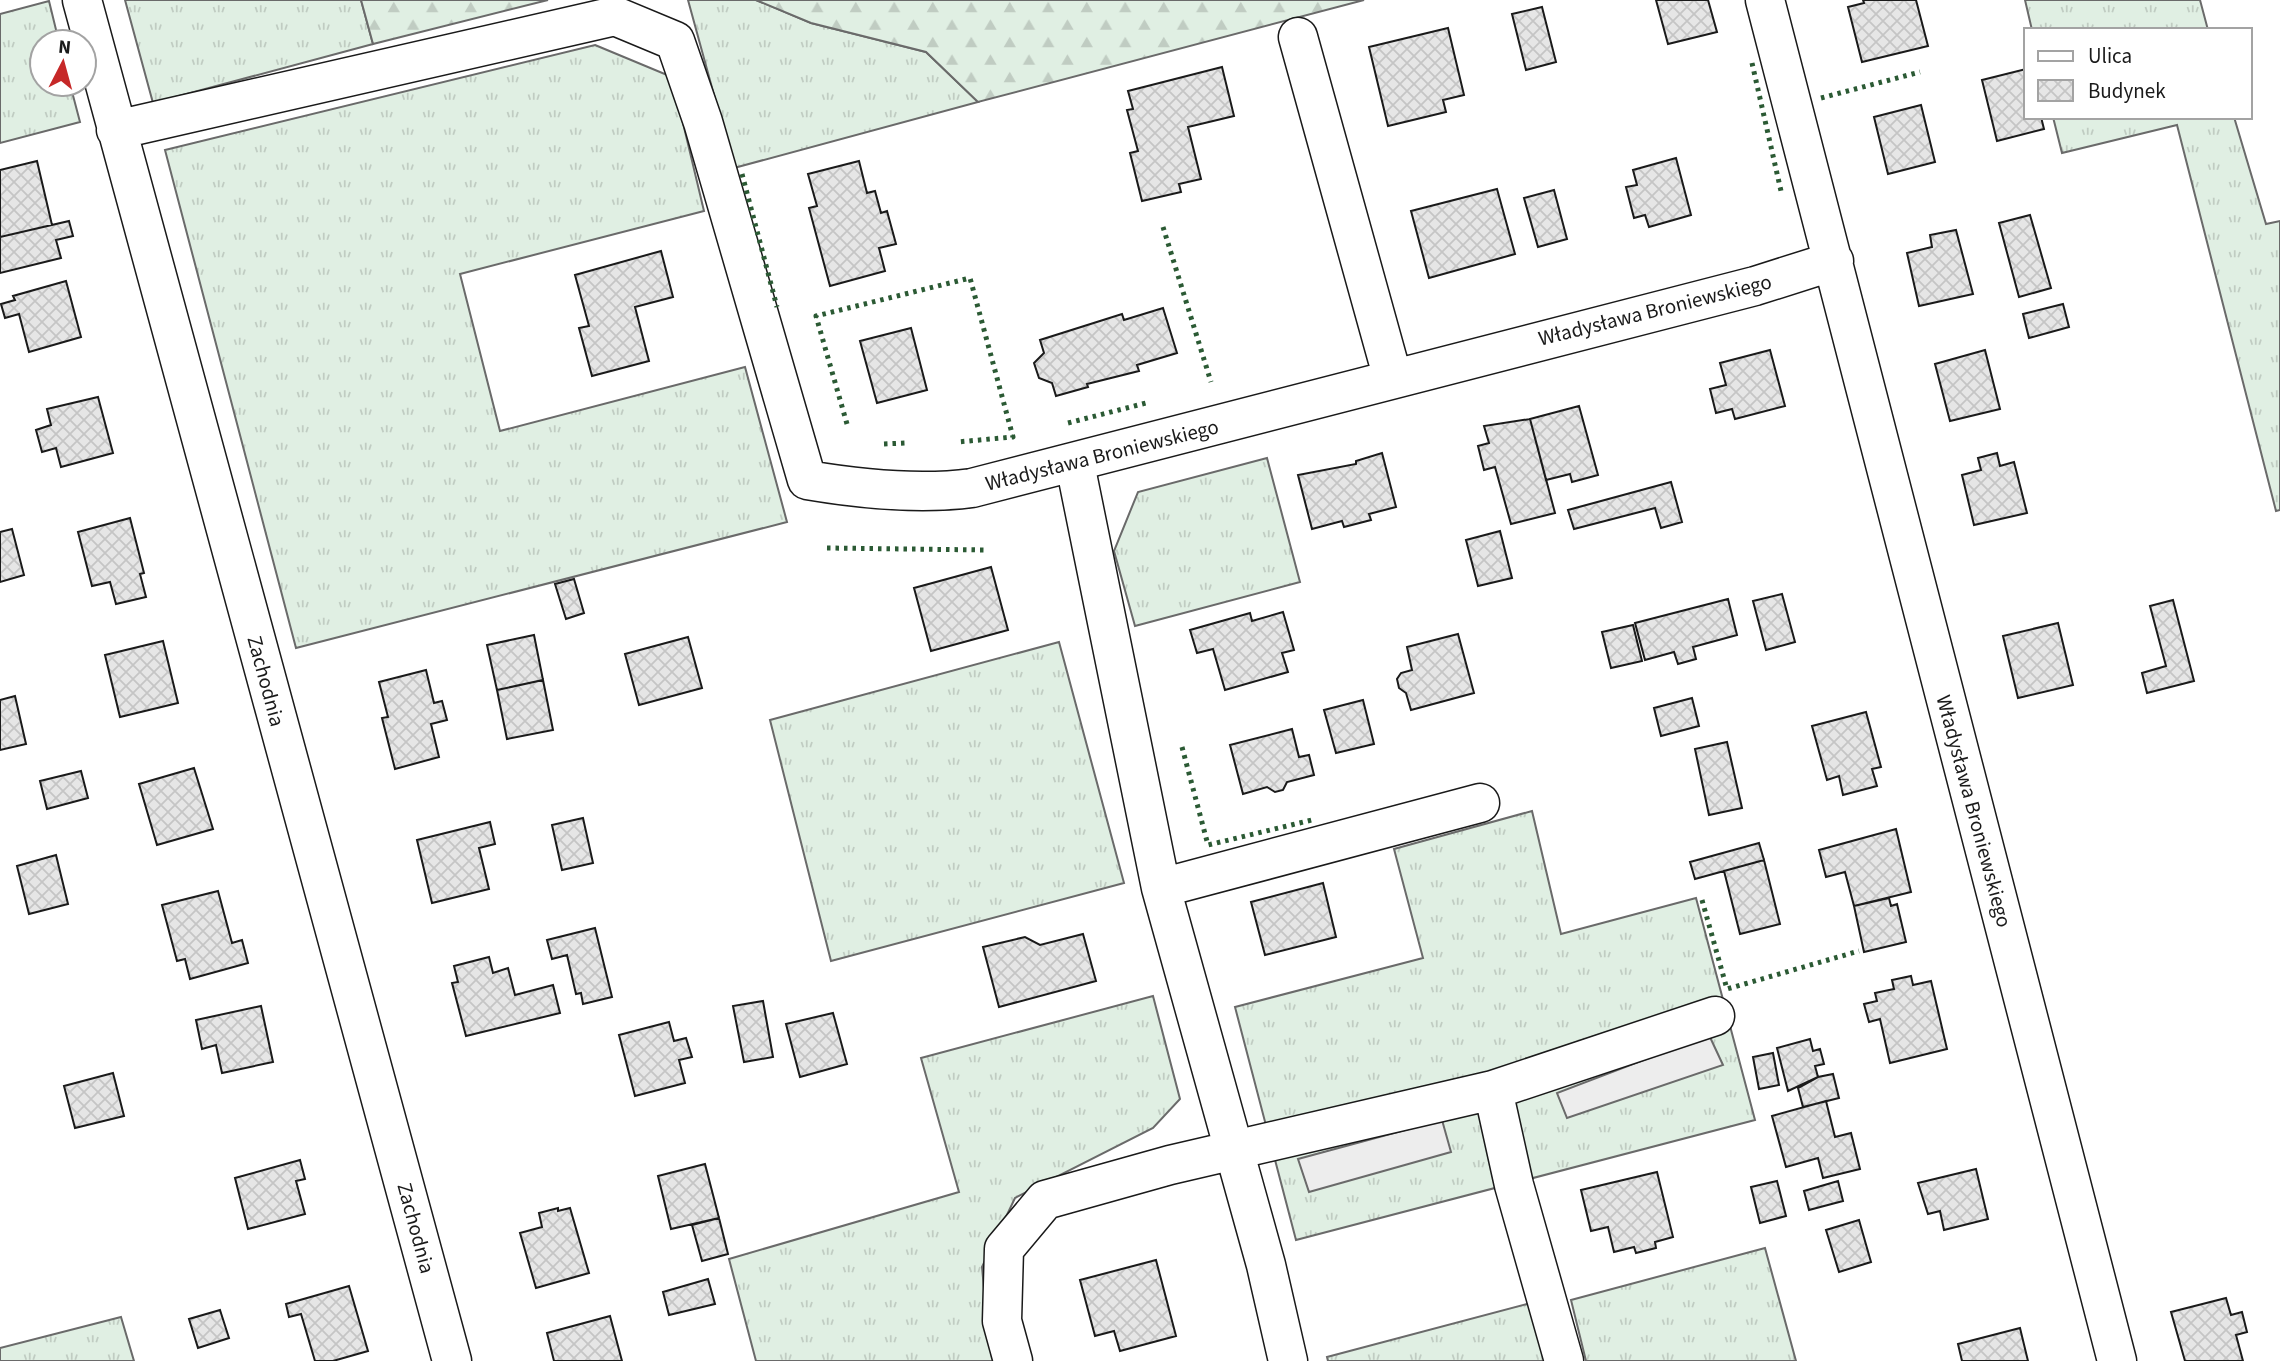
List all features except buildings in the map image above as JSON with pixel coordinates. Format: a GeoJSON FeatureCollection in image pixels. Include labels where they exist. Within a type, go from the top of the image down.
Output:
{"type":"FeatureCollection","features":[{"type":"Feature","properties":{"kind":"street","name":"Zachodnia"},"geometry":{"type":"LineString","coordinates":[[82,0],[452,1361]]}},
{"type":"Feature","properties":{"kind":"street","name":"Władysława Broniewskiego"},"geometry":{"type":"LineString","coordinates":[[1765,0],[2117,1361]]}},
{"type":"Feature","properties":{"kind":"street","name":"Władysława Broniewskiego"},"geometry":{"type":"LineString","coordinates":[[116,130],[615,16],[675,41],[703,122],[807,480],[940,492],[972,488],[1075,464],[1755,286],[1834,261]]}},
{"type":"Feature","properties":{"kind":"street"},"geometry":{"type":"LineString","coordinates":[[1298,37],[1393,379]]}},
{"type":"Feature","properties":{"kind":"street"},"geometry":{"type":"LineString","coordinates":[[1075,464],[1161,888],[1235,1151],[1288,1361]]}},
{"type":"Feature","properties":{"kind":"street"},"geometry":{"type":"LineString","coordinates":[[1161,888],[1480,803]]}},
{"type":"Feature","properties":{"kind":"street"},"geometry":{"type":"LineString","coordinates":[[1013,1361],[1002,1321],[1004,1249],[1045,1200],[1170,1165],[1493,1090],[1715,1016]]}},
{"type":"Feature","properties":{"kind":"street"},"geometry":{"type":"LineString","coordinates":[[1493,1090],[1514,1185],[1563,1361]]}},
{"type":"Feature","properties":{"kind":"green space"},"geometry":{"type":"Polygon","coordinates":[[[125,0],[361,0],[373,44],[153,103],[125,0]]]}},
{"type":"Feature","properties":{"kind":"green space"},"geometry":{"type":"Polygon","coordinates":[[[361,0],[548,0],[373,44],[361,0]]]}},
{"type":"Feature","properties":{"kind":"green space"},"geometry":{"type":"Polygon","coordinates":[[[688,0],[756,0],[811,23],[926,52],[978,102],[734,168],[688,0]]]}},
{"type":"Feature","properties":{"kind":"green space"},"geometry":{"type":"Polygon","coordinates":[[[756,0],[1364,0],[978,102],[926,52],[811,23],[756,0]]]}},
{"type":"Feature","properties":{"kind":"green space"},"geometry":{"type":"Polygon","coordinates":[[[2025,0],[2200,0],[2207,28],[2032,28],[2025,0]]]}},
{"type":"Feature","properties":{"kind":"green space"},"geometry":{"type":"Polygon","coordinates":[[[49,1],[56,28],[28,28],[28,98],[74,98],[80,122],[0,143],[0,14],[49,1]]]}},
{"type":"Feature","properties":{"kind":"green space"},"geometry":{"type":"Polygon","coordinates":[[[595,45],[672,77],[704,211],[460,274],[500,431],[745,367],[787,522],[296,648],[165,150],[595,45]]]}},
{"type":"Feature","properties":{"kind":"green space"},"geometry":{"type":"Polygon","coordinates":[[[2054,119],[2235,119],[2266,224],[2280,221],[2280,510],[2276,511],[2177,125],[2062,153],[2054,119]]]}},
{"type":"Feature","properties":{"kind":"green space"},"geometry":{"type":"Polygon","coordinates":[[[1267,458],[1300,582],[1135,626],[1114,551],[1138,492],[1267,458]]]}},
{"type":"Feature","properties":{"kind":"green space"},"geometry":{"type":"Polygon","coordinates":[[[1059,642],[1124,883],[831,961],[770,720],[1059,642]]]}},
{"type":"Feature","properties":{"kind":"green space"},"geometry":{"type":"Polygon","coordinates":[[[1532,811],[1561,934],[1696,898],[1755,1120],[1296,1240],[1235,1007],[1423,958],[1394,849],[1532,811]]]}},
{"type":"Feature","properties":{"kind":"green space"},"geometry":{"type":"Polygon","coordinates":[[[1153,996],[1180,1099],[1153,1128],[1015,1198],[982,1267],[989,1342],[995,1361],[756,1361],[729,1259],[959,1192],[921,1058],[1153,996]]]}},
{"type":"Feature","properties":{"kind":"green space"},"geometry":{"type":"Polygon","coordinates":[[[1765,1248],[1796,1361],[1586,1361],[1571,1300],[1765,1248]]]}},
{"type":"Feature","properties":{"kind":"green space"},"geometry":{"type":"Polygon","coordinates":[[[1531,1303],[1546,1361],[1328,1361],[1327,1357],[1531,1303]]]}},
{"type":"Feature","properties":{"kind":"green space"},"geometry":{"type":"Polygon","coordinates":[[[121,1317],[134,1361],[0,1361],[0,1348],[121,1317]]]}},
{"type":"Feature","properties":{"kind":"shaded area"},"geometry":{"type":"Polygon","coordinates":[[[1709,1035],[1723,1065],[1567,1118],[1557,1093],[1709,1035]]]}},
{"type":"Feature","properties":{"kind":"shaded area"},"geometry":{"type":"Polygon","coordinates":[[[1442,1120],[1451,1152],[1309,1192],[1298,1159],[1442,1120]]]}},
{"type":"Feature","properties":{"kind":"hedge"},"geometry":{"type":"LineString","coordinates":[[1752,63],[1781,191]]}},
{"type":"Feature","properties":{"kind":"hedge"},"geometry":{"type":"LineString","coordinates":[[1821,98],[1920,72]]}},
{"type":"Feature","properties":{"kind":"hedge"},"geometry":{"type":"LineString","coordinates":[[742,174],[777,307]]}},
{"type":"Feature","properties":{"kind":"hedge"},"geometry":{"type":"LineString","coordinates":[[1163,227],[1211,382]]}},
{"type":"Feature","properties":{"kind":"hedge"},"geometry":{"type":"LineString","coordinates":[[847,424],[816,316],[970,278],[1013,437],[957,442]]}},
{"type":"Feature","properties":{"kind":"hedge"},"geometry":{"type":"LineString","coordinates":[[1068,423],[1146,403]]}},
{"type":"Feature","properties":{"kind":"hedge"},"geometry":{"type":"LineString","coordinates":[[884,444],[906,443]]}},
{"type":"Feature","properties":{"kind":"hedge"},"geometry":{"type":"LineString","coordinates":[[827,548],[985,550]]}},
{"type":"Feature","properties":{"kind":"hedge"},"geometry":{"type":"LineString","coordinates":[[1182,747],[1208,845],[1316,819]]}},
{"type":"Feature","properties":{"kind":"hedge"},"geometry":{"type":"LineString","coordinates":[[1702,900],[1727,989],[1859,951]]}}]}
